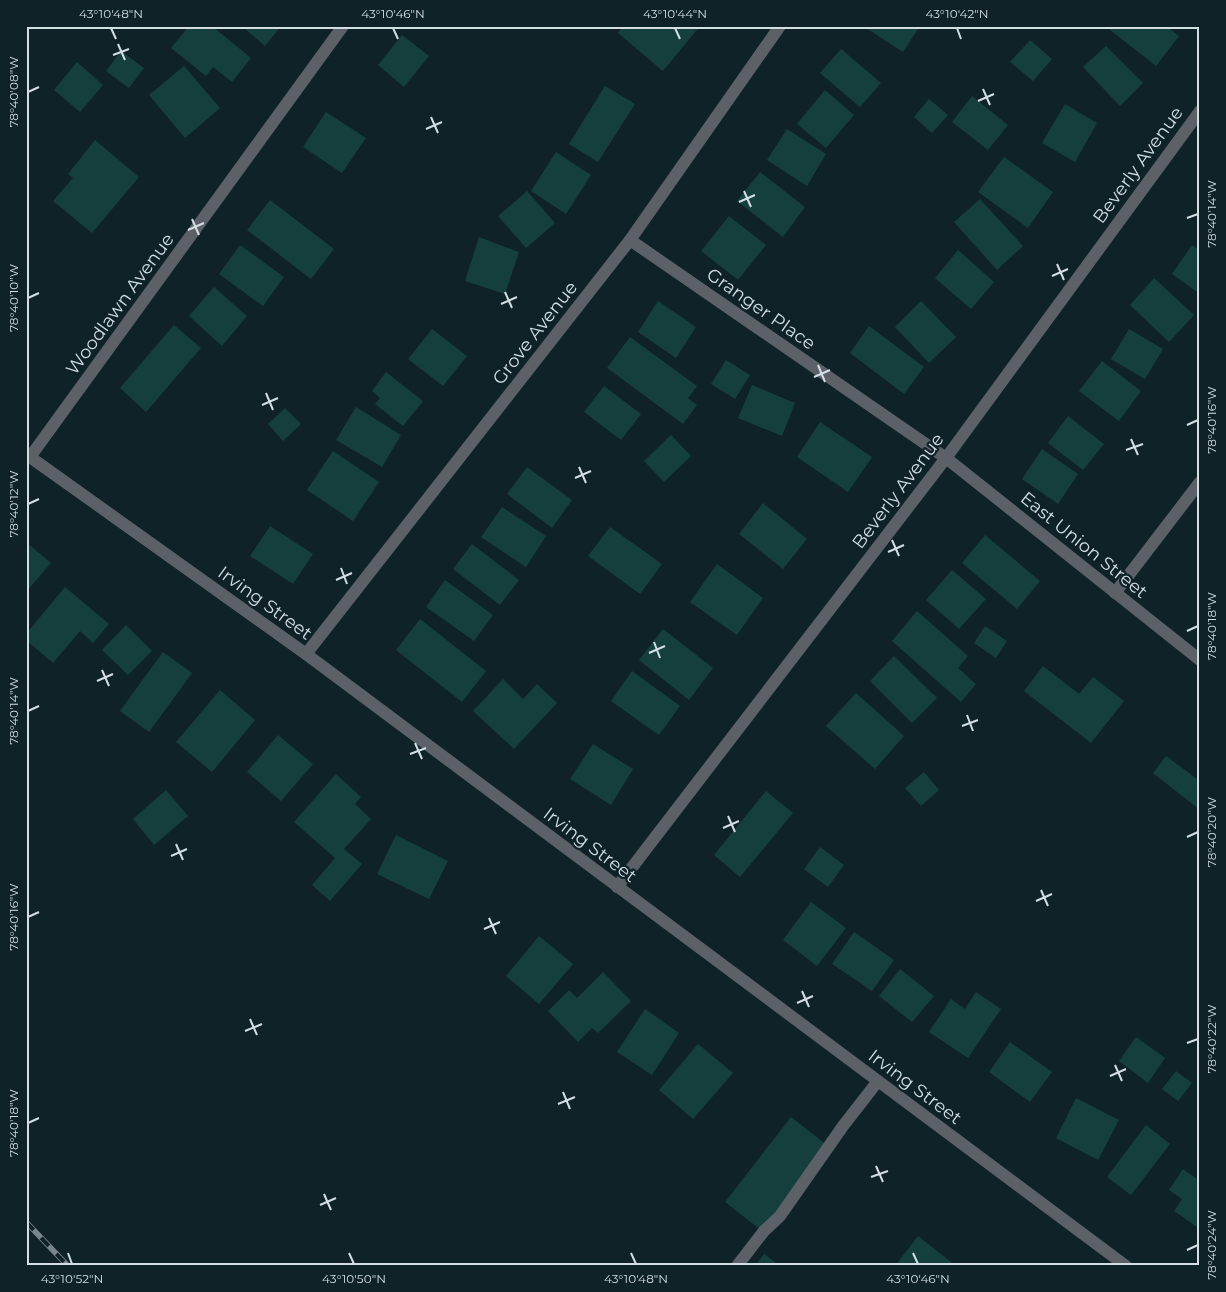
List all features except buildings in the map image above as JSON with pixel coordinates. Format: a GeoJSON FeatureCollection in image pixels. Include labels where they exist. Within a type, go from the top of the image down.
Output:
{"type":"FeatureCollection","features":[{"type":"Feature","properties":{"kind":"street","name":"Woodlawn Avenue"},"geometry":{"type":"LineString","coordinates":[[30,457],[344,26]]}},
{"type":"Feature","properties":{"kind":"street","name":"Grove Avenue"},"geometry":{"type":"LineString","coordinates":[[306,654],[630,240],[780,26]]}},
{"type":"Feature","properties":{"kind":"street","name":"Beverly Avenue"},"geometry":{"type":"LineString","coordinates":[[617,887],[946,458],[1200,111]]}},
{"type":"Feature","properties":{"kind":"street","name":"Granger Place"},"geometry":{"type":"LineString","coordinates":[[630,240],[946,458]]}},
{"type":"Feature","properties":{"kind":"street","name":"Irving Street"},"geometry":{"type":"LineString","coordinates":[[30,457],[306,654],[1126,1266]]}},
{"type":"Feature","properties":{"kind":"street","name":"East Union Street"},"geometry":{"type":"LineString","coordinates":[[946,458],[1200,660]]}},
{"type":"Feature","properties":{"kind":"street"},"geometry":{"type":"LineString","coordinates":[[1115,593],[1200,482]]}},
{"type":"Feature","properties":{"kind":"street"},"geometry":{"type":"LineString","coordinates":[[737,1266],[764,1231],[780,1216],[843,1126],[878,1081]]}},
{"type":"Feature","properties":{"kind":"railway"},"geometry":{"type":"LineString","coordinates":[[26,1222],[68,1266]]}}]}
